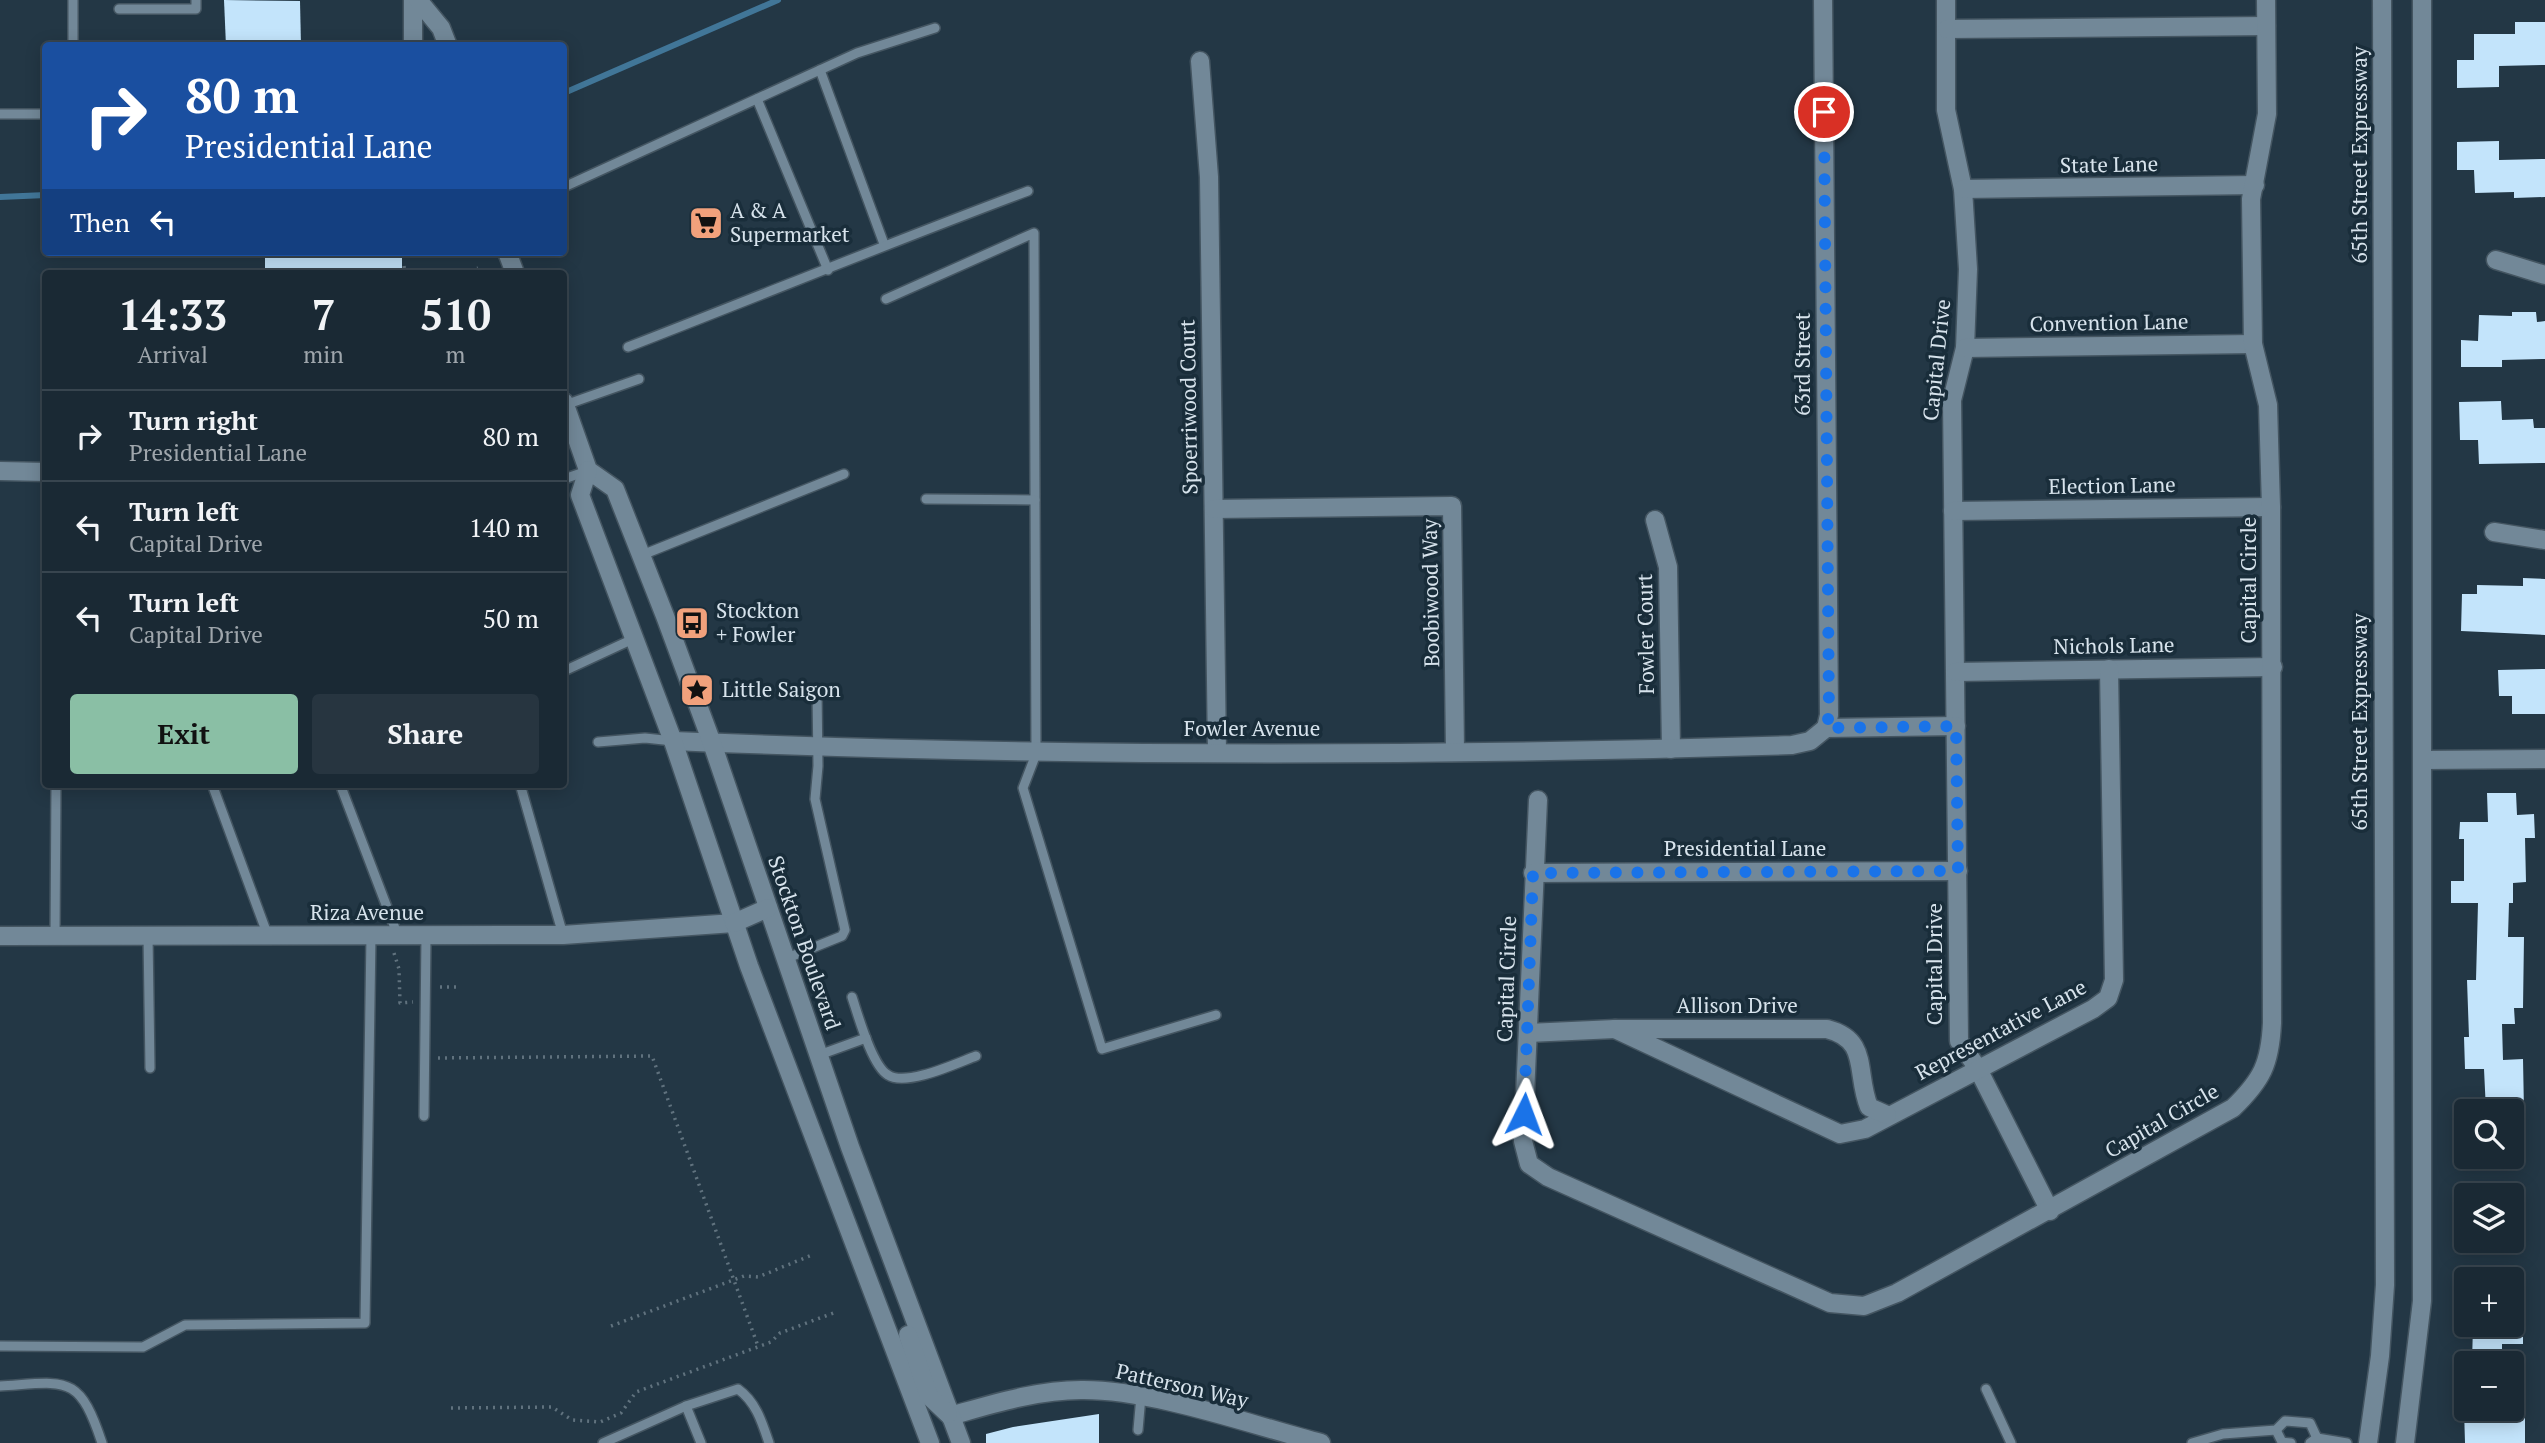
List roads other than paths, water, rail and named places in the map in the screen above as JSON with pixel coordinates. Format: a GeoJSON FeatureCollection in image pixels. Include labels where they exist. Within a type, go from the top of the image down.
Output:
{"type":"FeatureCollection","features":[{"type":"Feature","properties":{"kind":"street"},"geometry":{"type":"LineString","coordinates":[[413,42],[415,0]]}},
{"type":"Feature","properties":{"kind":"street"},"geometry":{"type":"LineString","coordinates":[[415,0],[441,28],[446,42]]}},
{"type":"Feature","properties":{"kind":"street","name":"63rd Street"},"geometry":{"type":"LineString","coordinates":[[1823,0],[1829,715],[1826,728]]}},
{"type":"Feature","properties":{"kind":"street","name":"Capital Drive"},"geometry":{"type":"LineString","coordinates":[[1946,0],[1948,125],[1963,189],[1968,269],[1965,348],[1952,400],[1959,1041],[1978,1069],[2050,1211]]}},
{"type":"Feature","properties":{"kind":"street","name":"Capital Circle"},"geometry":{"type":"LineString","coordinates":[[1538,800],[1522,1141],[1529,1164],[1548,1177],[1830,1303],[1864,1306],[1897,1293],[2233,1108],[2256,1086],[2270,1056],[2273,667],[2271,507],[2268,405],[2253,344],[2251,199],[2267,114],[2266,0]]}},
{"type":"Feature","properties":{"kind":"street","name":"65th Street Expressway"},"geometry":{"type":"LineString","coordinates":[[2368,1443],[2380,1356],[2385,1285],[2382,0]]}},
{"type":"Feature","properties":{"kind":"street"},"geometry":{"type":"LineString","coordinates":[[2405,1443],[2423,1301],[2422,0]]}},
{"type":"Feature","properties":{"kind":"street"},"geometry":{"type":"LineString","coordinates":[[1947,29],[2266,26]]}},
{"type":"Feature","properties":{"kind":"street","name":"Spoerriwood Court"},"geometry":{"type":"LineString","coordinates":[[1200,61],[1209,177],[1217,752]]}},
{"type":"Feature","properties":{"kind":"street","name":"State Lane"},"geometry":{"type":"LineString","coordinates":[[1963,189],[2255,185]]}},
{"type":"Feature","properties":{"kind":"street"},"geometry":{"type":"LineString","coordinates":[[2496,260],[2545,275]]}},
{"type":"Feature","properties":{"kind":"street","name":"Convention Lane"},"geometry":{"type":"LineString","coordinates":[[1965,348],[2253,344]]}},
{"type":"Feature","properties":{"kind":"street"},"geometry":{"type":"LineString","coordinates":[[567,420],[570,438],[588,470],[580,495],[673,741],[734,923],[930,1443]]}},
{"type":"Feature","properties":{"kind":"street","name":"Stockton Boulevard"},"geometry":{"type":"LineString","coordinates":[[588,470],[615,489],[642,555],[712,743],[819,1055],[961,1443]]}},
{"type":"Feature","properties":{"kind":"street"},"geometry":{"type":"LineString","coordinates":[[0,471],[42,472]]}},
{"type":"Feature","properties":{"kind":"street","name":"Boobiwood Way"},"geometry":{"type":"LineString","coordinates":[[1214,509],[1452,506],[1455,751]]}},
{"type":"Feature","properties":{"kind":"street","name":"Election Lane"},"geometry":{"type":"LineString","coordinates":[[1953,511],[2271,507]]}},
{"type":"Feature","properties":{"kind":"street","name":"Fowler Court"},"geometry":{"type":"LineString","coordinates":[[1655,520],[1668,567],[1671,749]]}},
{"type":"Feature","properties":{"kind":"street"},"geometry":{"type":"LineString","coordinates":[[2494,532],[2545,540]]}},
{"type":"Feature","properties":{"kind":"street","name":"Nichols Lane"},"geometry":{"type":"LineString","coordinates":[[1956,672],[2273,667]]}},
{"type":"Feature","properties":{"kind":"street","name":"Representative Lane"},"geometry":{"type":"LineString","coordinates":[[1615,1029],[1840,1134],[1865,1129],[1887,1115],[2093,1009],[2108,998],[2114,981],[2109,669]]}},
{"type":"Feature","properties":{"kind":"street"},"geometry":{"type":"LineString","coordinates":[[1826,728],[1956,726]]}},
{"type":"Feature","properties":{"kind":"street","name":"Fowler Avenue"},"geometry":{"type":"LineString","coordinates":[[673,741],[1036,754],[1671,749],[1792,745],[1810,741],[1826,728]]}},
{"type":"Feature","properties":{"kind":"street"},"geometry":{"type":"LineString","coordinates":[[2424,761],[2545,759]]}},
{"type":"Feature","properties":{"kind":"street","name":"Presidential Lane"},"geometry":{"type":"LineString","coordinates":[[1533,873],[1958,871]]}},
{"type":"Feature","properties":{"kind":"street","name":"Riza Avenue"},"geometry":{"type":"LineString","coordinates":[[0,936],[371,936],[395,942],[426,936],[563,935],[734,923],[768,908]]}},
{"type":"Feature","properties":{"kind":"street","name":"Allison Drive"},"geometry":{"type":"LineString","coordinates":[[1528,1033],[1615,1029],[1827,1029],[1846,1034],[1858,1050],[1862,1088],[1869,1107],[1887,1115]]}},
{"type":"Feature","properties":{"kind":"street"},"geometry":{"type":"LineString","coordinates":[[861,1258],[886,1274],[929,1396],[950,1416]]}},
{"type":"Feature","properties":{"kind":"street","name":"Patterson Way"},"geometry":{"type":"LineString","coordinates":[[950,1416],[1048,1391],[1084,1389],[1141,1396],[1321,1443]]}},
{"type":"Feature","properties":{"kind":"lane"},"geometry":{"type":"LineString","coordinates":[[73,0],[73,42]]}},
{"type":"Feature","properties":{"kind":"lane"},"geometry":{"type":"LineString","coordinates":[[119,9],[196,9],[196,0]]}},
{"type":"Feature","properties":{"kind":"lane"},"geometry":{"type":"LineString","coordinates":[[567,186],[857,53],[935,28]]}},
{"type":"Feature","properties":{"kind":"lane"},"geometry":{"type":"LineString","coordinates":[[820,70],[884,244]]}},
{"type":"Feature","properties":{"kind":"lane"},"geometry":{"type":"LineString","coordinates":[[757,99],[828,270]]}},
{"type":"Feature","properties":{"kind":"lane"},"geometry":{"type":"LineString","coordinates":[[0,114],[42,114]]}},
{"type":"Feature","properties":{"kind":"lane"},"geometry":{"type":"LineString","coordinates":[[628,347],[828,270],[884,244],[1028,191]]}},
{"type":"Feature","properties":{"kind":"lane"},"geometry":{"type":"LineString","coordinates":[[886,299],[1034,233],[1036,754],[1023,788],[1102,1049],[1216,1015]]}},
{"type":"Feature","properties":{"kind":"lane"},"geometry":{"type":"LineString","coordinates":[[567,402],[639,379]]}},
{"type":"Feature","properties":{"kind":"lane"},"geometry":{"type":"LineString","coordinates":[[567,478],[588,470]]}},
{"type":"Feature","properties":{"kind":"lane"},"geometry":{"type":"LineString","coordinates":[[642,555],[844,474]]}},
{"type":"Feature","properties":{"kind":"lane"},"geometry":{"type":"LineString","coordinates":[[926,499],[1035,500]]}},
{"type":"Feature","properties":{"kind":"lane"},"geometry":{"type":"LineString","coordinates":[[567,670],[634,639]]}},
{"type":"Feature","properties":{"kind":"lane"},"geometry":{"type":"LineString","coordinates":[[785,959],[842,936],[845,930],[815,799],[817,691]]}},
{"type":"Feature","properties":{"kind":"lane"},"geometry":{"type":"LineString","coordinates":[[598,742],[645,738],[673,741]]}},
{"type":"Feature","properties":{"kind":"lane"},"geometry":{"type":"LineString","coordinates":[[55,936],[56,788]]}},
{"type":"Feature","properties":{"kind":"lane"},"geometry":{"type":"LineString","coordinates":[[213,788],[268,936]]}},
{"type":"Feature","properties":{"kind":"lane"},"geometry":{"type":"LineString","coordinates":[[341,788],[395,942]]}},
{"type":"Feature","properties":{"kind":"lane"},"geometry":{"type":"LineString","coordinates":[[521,788],[563,935]]}},
{"type":"Feature","properties":{"kind":"lane"},"geometry":{"type":"LineString","coordinates":[[148,936],[150,1068]]}},
{"type":"Feature","properties":{"kind":"lane"},"geometry":{"type":"LineString","coordinates":[[0,1346],[143,1347],[185,1325],[365,1323],[371,936]]}},
{"type":"Feature","properties":{"kind":"lane"},"geometry":{"type":"LineString","coordinates":[[424,1116],[426,936]]}},
{"type":"Feature","properties":{"kind":"lane"},"geometry":{"type":"LineString","coordinates":[[852,997],[866,1038],[885,1074],[896,1079],[932,1073],[976,1056]]}},
{"type":"Feature","properties":{"kind":"lane"},"geometry":{"type":"LineString","coordinates":[[819,1055],[866,1038]]}},
{"type":"Feature","properties":{"kind":"lane"},"geometry":{"type":"LineString","coordinates":[[0,1386],[58,1382],[75,1388],[91,1410],[102,1443]]}},
{"type":"Feature","properties":{"kind":"lane"},"geometry":{"type":"LineString","coordinates":[[603,1443],[686,1406],[738,1389],[748,1396],[758,1413],[769,1443]]}},
{"type":"Feature","properties":{"kind":"lane"},"geometry":{"type":"LineString","coordinates":[[1986,1389],[2011,1443]]}},
{"type":"Feature","properties":{"kind":"lane"},"geometry":{"type":"LineString","coordinates":[[1138,1430],[1141,1396]]}},
{"type":"Feature","properties":{"kind":"lane"},"geometry":{"type":"LineString","coordinates":[[686,1406],[701,1443]]}},
{"type":"Feature","properties":{"kind":"lane"},"geometry":{"type":"LineString","coordinates":[[2192,1443],[2241,1433],[2276,1430],[2284,1421],[2310,1423],[2314,1441],[2347,1443]]}},
{"type":"Feature","properties":{"kind":"lane"},"geometry":{"type":"LineString","coordinates":[[2276,1430],[2281,1442],[2291,1443]]}},
{"type":"Feature","properties":{"kind":"lane"},"geometry":{"type":"LineString","coordinates":[[2241,1433],[2243,1443]]}},
{"type":"Feature","properties":{"kind":"waterway"},"geometry":{"type":"LineString","coordinates":[[567,92],[778,0]]}},
{"type":"Feature","properties":{"kind":"waterway"},"geometry":{"type":"LineString","coordinates":[[0,197],[42,195]]}},
{"type":"Feature","properties":{"kind":"place","name":"A & A Supermarket"},"geometry":{"type":"Point","coordinates":[706,223]}},
{"type":"Feature","properties":{"kind":"place","name":"Stockton + Fowler"},"geometry":{"type":"Point","coordinates":[692,623]}},
{"type":"Feature","properties":{"kind":"place","name":"Little Saigon"},"geometry":{"type":"Point","coordinates":[697,690]}}]}
